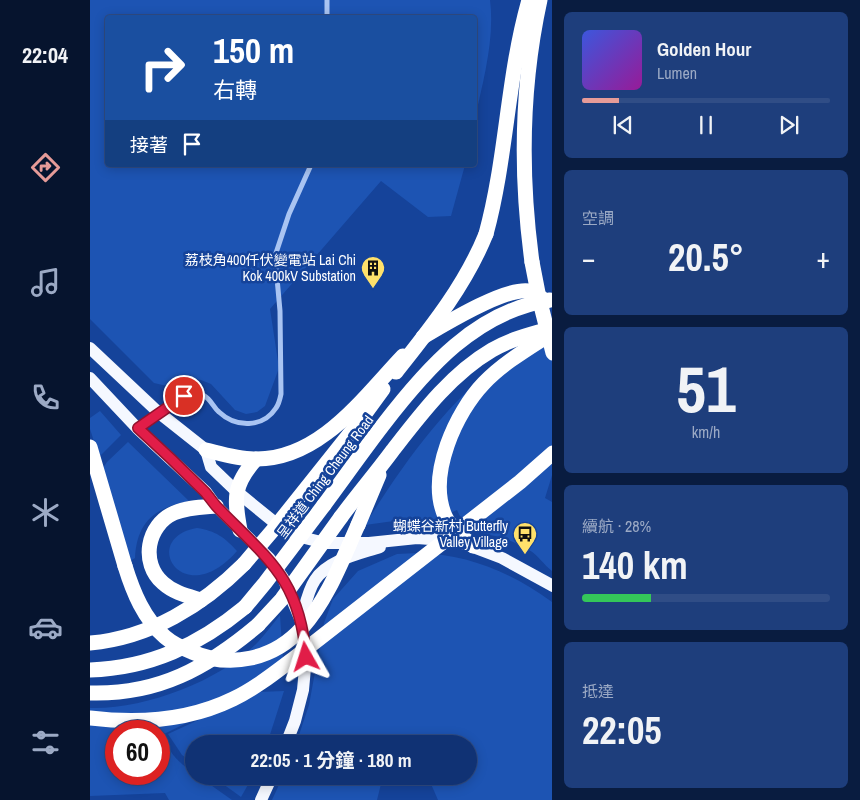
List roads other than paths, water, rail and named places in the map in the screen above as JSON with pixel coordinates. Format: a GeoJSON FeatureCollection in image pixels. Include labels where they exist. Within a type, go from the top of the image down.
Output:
{"type":"FeatureCollection","features":[{"type":"Feature","properties":{"kind":"highway"},"geometry":{"type":"LineString","coordinates":[[90,643],[122,637],[154,627],[179,616],[222,586],[273,530],[356,426],[445,308],[471,268],[486,234],[496,193],[513,70],[529,0]]}},
{"type":"Feature","properties":{"kind":"highway"},"geometry":{"type":"LineString","coordinates":[[540,0],[530,48],[523,135],[524,174],[532,262],[538,298],[552,353]]}},
{"type":"Feature","properties":{"kind":"highway"},"geometry":{"type":"LineString","coordinates":[[206,450],[231,457],[256,460],[295,452],[335,427],[421,339],[456,317],[512,292],[530,291],[549,301]]}},
{"type":"Feature","properties":{"kind":"highway","name":"呈祥道 Ching Cheung Road"},"geometry":{"type":"LineString","coordinates":[[90,670],[137,664],[176,652],[218,627],[245,607],[395,410],[420,379],[443,355],[472,332],[492,320],[524,306],[549,301]]}},
{"type":"Feature","properties":{"kind":"highway"},"geometry":{"type":"LineString","coordinates":[[90,693],[123,692],[146,688],[183,676],[216,657],[258,626],[282,599],[341,517],[436,397],[461,373],[491,351],[518,337],[552,328]]}},
{"type":"Feature","properties":{"kind":"highway"},"geometry":{"type":"LineString","coordinates":[[473,546],[458,533],[445,516],[439,496],[440,475],[446,450],[461,414],[478,390],[492,376],[552,332]]}},
{"type":"Feature","properties":{"kind":"highway"},"geometry":{"type":"LineString","coordinates":[[90,447],[125,566],[144,612],[155,627],[173,643],[208,658],[233,661],[266,654],[284,644],[301,630],[311,618],[324,596],[367,508],[383,464]]}},
{"type":"Feature","properties":{"kind":"highway"},"geometry":{"type":"LineString","coordinates":[[90,718],[136,722],[156,721],[196,713],[234,698],[298,656],[520,482],[552,453]]}},
{"type":"Feature","properties":{"kind":"highway"},"geometry":{"type":"LineString","coordinates":[[240,530],[236,506],[236,491],[246,471],[256,460]]}},
{"type":"Feature","properties":{"kind":"highway"},"geometry":{"type":"LineString","coordinates":[[201,600],[164,585],[155,573],[149,559],[150,544],[156,530],[167,517],[184,510],[216,506]]}},
{"type":"Feature","properties":{"kind":"main road"},"geometry":{"type":"LineString","coordinates":[[90,348],[158,412],[206,450],[211,467],[236,491],[279,526],[314,540],[325,542],[353,544],[417,538],[457,541],[512,562],[552,586]]}},
{"type":"Feature","properties":{"kind":"main road"},"geometry":{"type":"LineString","coordinates":[[90,378],[138,428],[206,492],[216,506],[269,558],[283,578],[301,621],[304,638],[305,673],[303,690],[289,735]]}},
{"type":"Feature","properties":{"kind":"main road"},"geometry":{"type":"LineString","coordinates":[[301,621],[312,585],[324,571],[344,559],[402,539]]}},
{"type":"Feature","properties":{"kind":"main road"},"geometry":{"type":"LineString","coordinates":[[262,800],[268,785]]}},
{"type":"Feature","properties":{"kind":"street"},"geometry":{"type":"LineString","coordinates":[[327,0],[328,15]]}},
{"type":"Feature","properties":{"kind":"street"},"geometry":{"type":"LineString","coordinates":[[138,428],[158,412],[184,396],[193,394],[202,394],[212,401],[218,412],[228,419],[243,424],[263,422],[278,406],[281,394],[280,311],[275,256],[288,214],[309,167]]}},
{"type":"Feature","properties":{"kind":"place","name":"荔枝角400仟伏變電站 Lai Chi Kok 400kV Substation"},"geometry":{"type":"Point","coordinates":[373,289]}},
{"type":"Feature","properties":{"kind":"place","name":"蝴蝶谷新村 Butterfly Valley Village"},"geometry":{"type":"Point","coordinates":[525,555]}}]}
